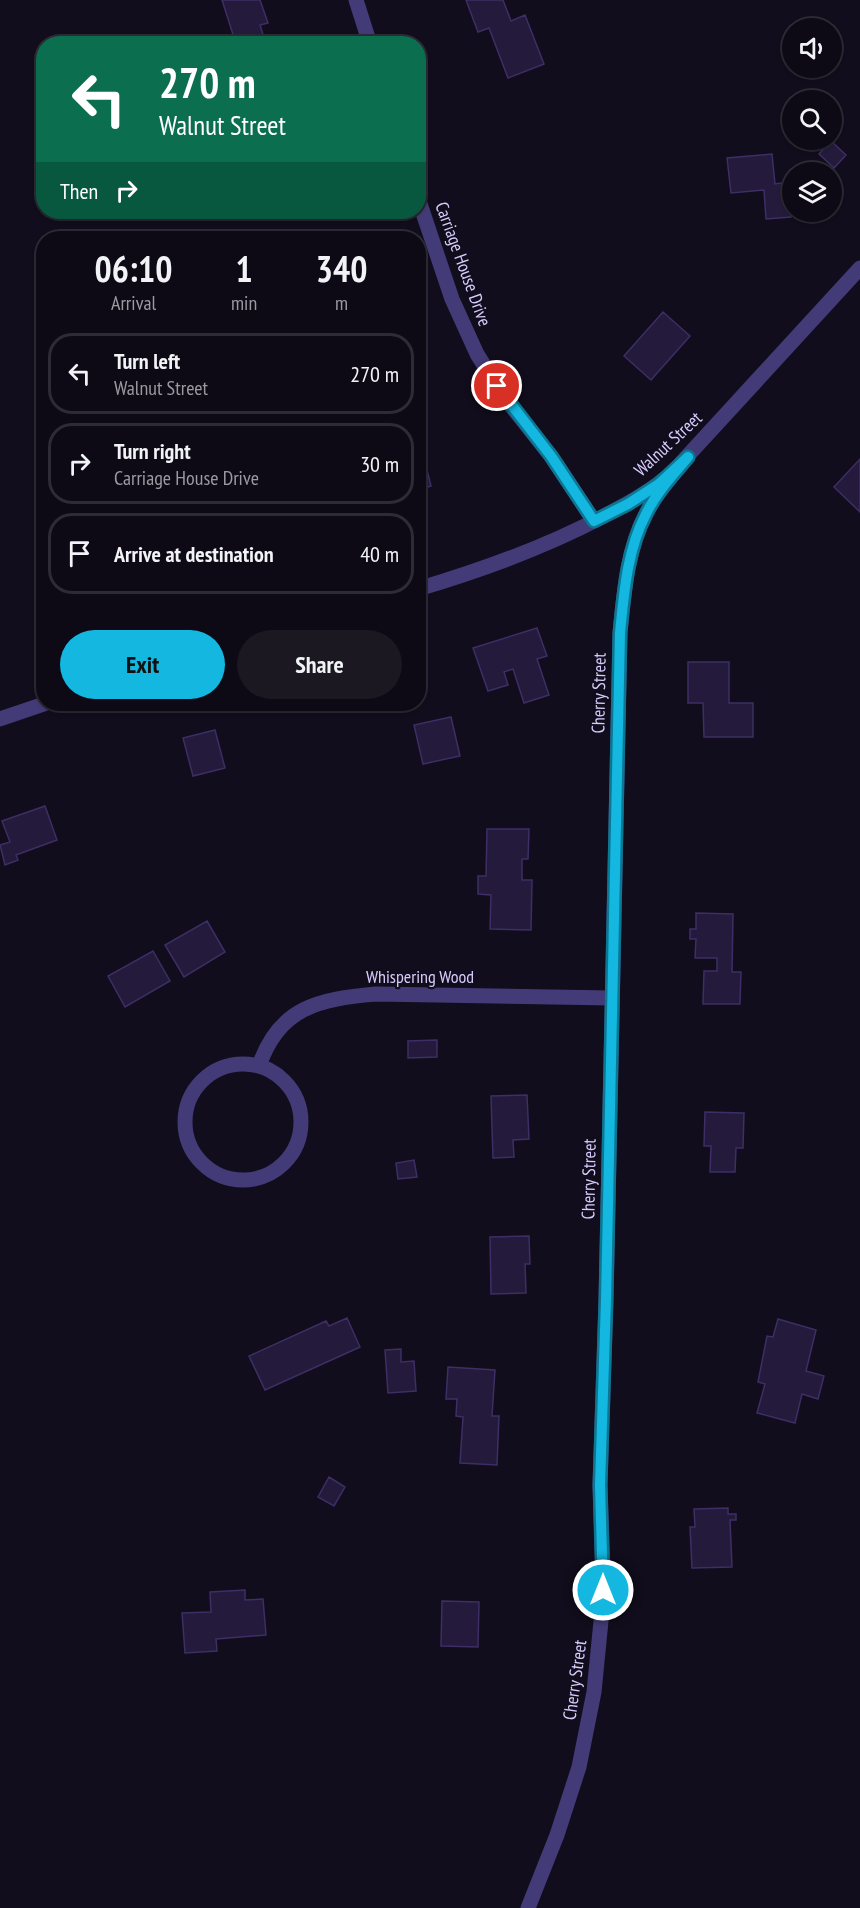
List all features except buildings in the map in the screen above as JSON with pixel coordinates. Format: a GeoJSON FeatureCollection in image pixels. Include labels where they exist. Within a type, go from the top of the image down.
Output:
{"type":"FeatureCollection","features":[{"type":"Feature","properties":{"kind":"street"},"geometry":{"type":"LineString","coordinates":[[356,0],[367,36]]}},
{"type":"Feature","properties":{"kind":"street","name":"Carriage House Drive"},"geometry":{"type":"LineString","coordinates":[[425,219],[452,299],[477,354],[504,397],[551,456],[594,521]]}},
{"type":"Feature","properties":{"kind":"street","name":"Walnut Street"},"geometry":{"type":"LineString","coordinates":[[426,586],[520,554],[628,504],[659,484],[688,457],[860,268]]}},
{"type":"Feature","properties":{"kind":"street","name":"Cherry Street"},"geometry":{"type":"LineString","coordinates":[[528,1908],[557,1835],[579,1767],[594,1692],[599,1652],[603,1580],[600,1485],[620,633],[623,599],[635,541],[646,514],[658,494],[688,457]]}},
{"type":"Feature","properties":{"kind":"street"},"geometry":{"type":"LineString","coordinates":[[1,717],[36,706]]}},
{"type":"Feature","properties":{"kind":"street","name":"Whispering Wood"},"geometry":{"type":"LineString","coordinates":[[259,1066],[277,1030],[287,1020],[303,1010],[338,999],[376,994],[612,999]]}},
{"type":"Feature","properties":{"kind":"street"},"geometry":{"type":"LineString","coordinates":[[239,1064],[259,1066],[277,1075],[296,1099],[301,1118],[299,1138],[290,1156],[267,1175],[248,1180],[227,1178],[210,1169],[191,1145],[186,1126],[188,1106],[197,1088],[211,1074],[239,1064]]}},
{"type":"Feature","properties":{"kind":"route"},"geometry":{"type":"LineString","coordinates":[[497,386],[551,456],[594,521],[628,504],[659,484],[688,457],[658,494],[646,514],[635,541],[623,599],[620,633],[600,1485],[603,1590]]}}]}
